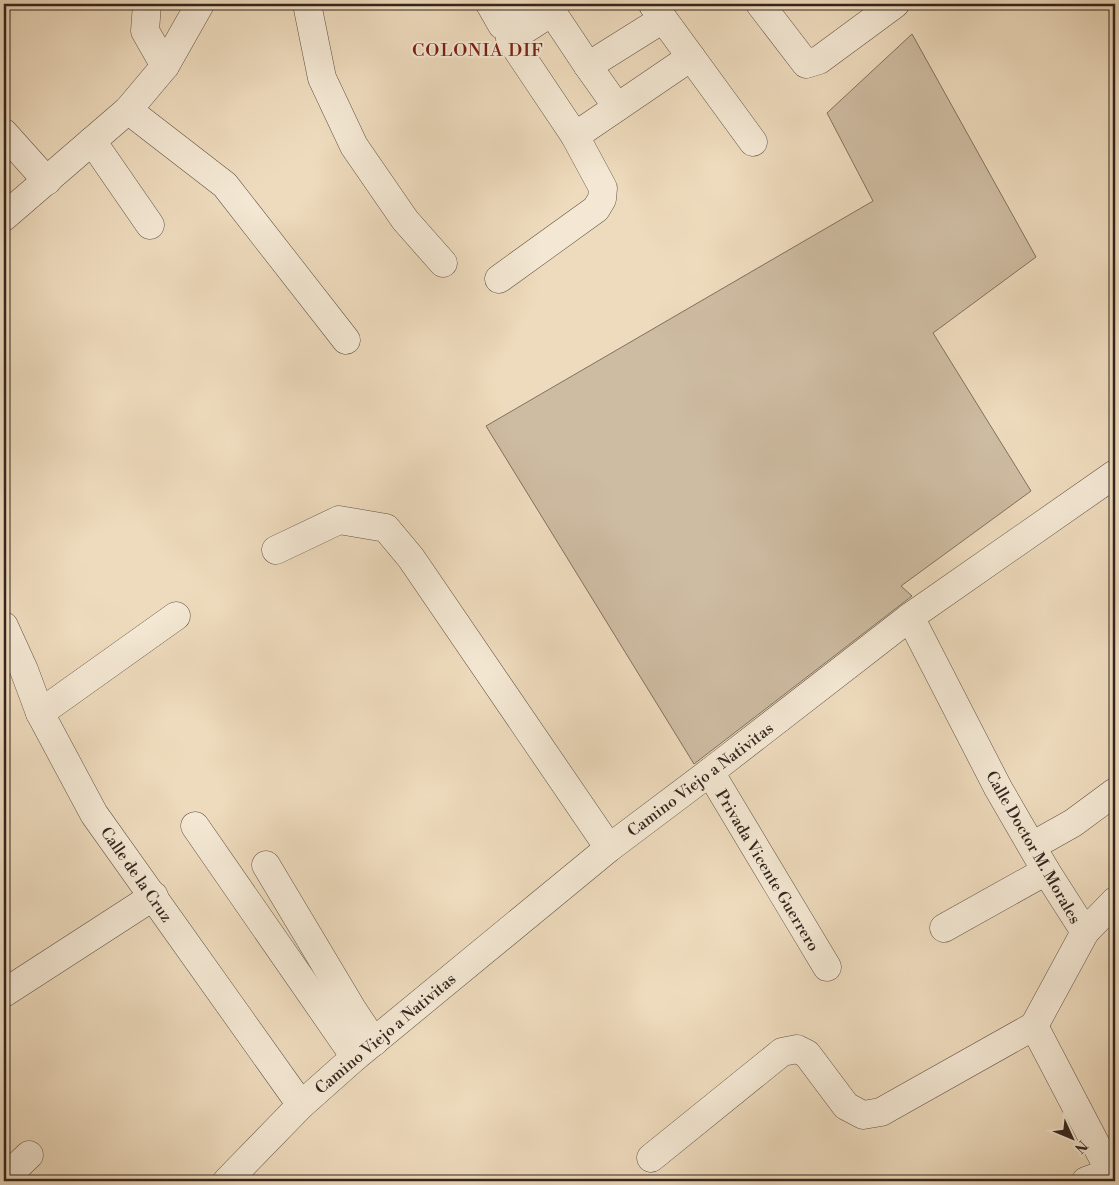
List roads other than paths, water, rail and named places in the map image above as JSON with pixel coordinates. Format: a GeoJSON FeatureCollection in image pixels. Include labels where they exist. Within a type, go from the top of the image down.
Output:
{"type":"FeatureCollection","features":[{"type":"Feature","properties":{"kind":"street"},"geometry":{"type":"LineString","coordinates":[[147,4],[145,31],[165,66]]}},
{"type":"Feature","properties":{"kind":"street"},"geometry":{"type":"LineString","coordinates":[[4,217],[128,110],[165,66],[200,4]]}},
{"type":"Feature","properties":{"kind":"street"},"geometry":{"type":"LineString","coordinates":[[308,4],[322,78],[354,146],[405,220],[444,262]]}},
{"type":"Feature","properties":{"kind":"street"},"geometry":{"type":"LineString","coordinates":[[490,4],[502,25],[550,7]]}},
{"type":"Feature","properties":{"kind":"street"},"geometry":{"type":"LineString","coordinates":[[760,4],[806,64],[819,60],[895,4]]}},
{"type":"Feature","properties":{"kind":"street"},"geometry":{"type":"LineString","coordinates":[[550,7],[588,66],[618,107]]}},
{"type":"Feature","properties":{"kind":"street"},"geometry":{"type":"LineString","coordinates":[[498,279],[596,209],[602,199],[603,188],[575,136],[510,39],[550,7]]}},
{"type":"Feature","properties":{"kind":"street"},"geometry":{"type":"LineString","coordinates":[[588,66],[658,11],[753,142]]}},
{"type":"Feature","properties":{"kind":"street"},"geometry":{"type":"LineString","coordinates":[[575,136],[691,57]]}},
{"type":"Feature","properties":{"kind":"street"},"geometry":{"type":"LineString","coordinates":[[128,110],[225,185],[346,340]]}},
{"type":"Feature","properties":{"kind":"street"},"geometry":{"type":"LineString","coordinates":[[4,133],[46,181]]}},
{"type":"Feature","properties":{"kind":"street"},"geometry":{"type":"LineString","coordinates":[[92,141],[150,225]]}},
{"type":"Feature","properties":{"kind":"street","name":"Camino Viejo a Nativitas"},"geometry":{"type":"LineString","coordinates":[[227,1181],[301,1104],[364,1049],[609,848],[910,617],[1115,474]]}},
{"type":"Feature","properties":{"kind":"street"},"geometry":{"type":"LineString","coordinates":[[276,550],[339,520],[386,528],[411,558],[609,848]]}},
{"type":"Feature","properties":{"kind":"street"},"geometry":{"type":"LineString","coordinates":[[40,713],[176,616]]}},
{"type":"Feature","properties":{"kind":"street","name":"Calle Doctor M. Morales"},"geometry":{"type":"LineString","coordinates":[[910,617],[998,788],[1046,871],[1085,932],[1034,1026]]}},
{"type":"Feature","properties":{"kind":"street","name":"Calle de la Cruz"},"geometry":{"type":"LineString","coordinates":[[4,626],[24,670],[40,713],[94,814],[301,1104]]}},
{"type":"Feature","properties":{"kind":"street","name":"Privada Vicente Guerrero"},"geometry":{"type":"LineString","coordinates":[[710,772],[827,967]]}},
{"type":"Feature","properties":{"kind":"street"},"geometry":{"type":"LineString","coordinates":[[1032,846],[1073,823],[1115,792]]}},
{"type":"Feature","properties":{"kind":"street"},"geometry":{"type":"LineString","coordinates":[[195,826],[364,1049]]}},
{"type":"Feature","properties":{"kind":"street"},"geometry":{"type":"LineString","coordinates":[[266,865],[352,1009],[364,1049]]}},
{"type":"Feature","properties":{"kind":"street"},"geometry":{"type":"LineString","coordinates":[[944,928],[1046,871]]}},
{"type":"Feature","properties":{"kind":"street"},"geometry":{"type":"LineString","coordinates":[[4,993],[154,896]]}},
{"type":"Feature","properties":{"kind":"street"},"geometry":{"type":"LineString","coordinates":[[1085,932],[1115,901]]}},
{"type":"Feature","properties":{"kind":"street"},"geometry":{"type":"LineString","coordinates":[[651,1158],[782,1052],[797,1048],[807,1054],[846,1106],[863,1115],[881,1112],[1034,1026],[1104,1178]]}},
{"type":"Feature","properties":{"kind":"street"},"geometry":{"type":"LineString","coordinates":[[4,1179],[28,1156]]}},
{"type":"Feature","properties":{"kind":"district","name":"COLONIA DIF"},"geometry":{"type":"Point","coordinates":[478,50]}}]}
